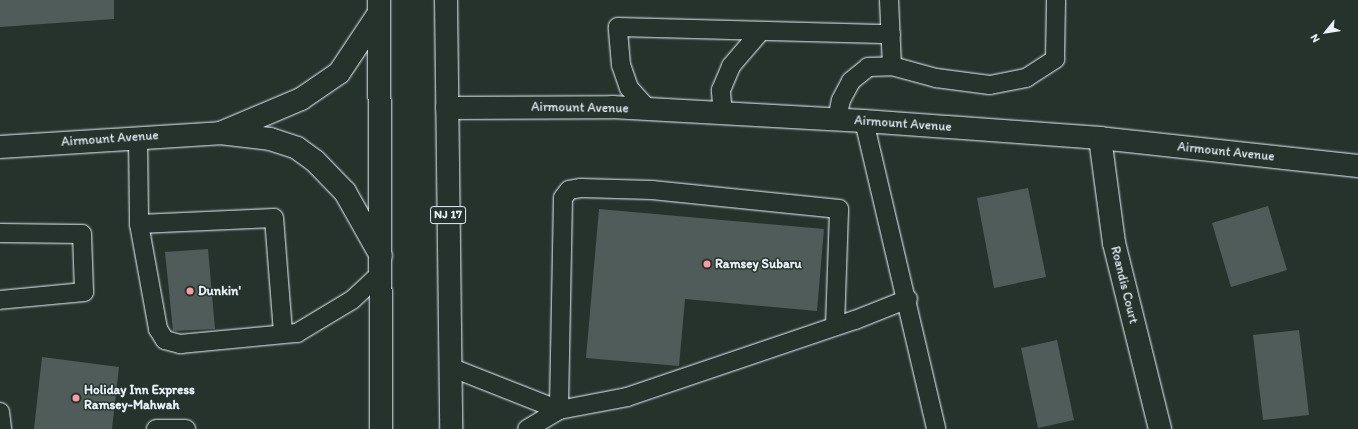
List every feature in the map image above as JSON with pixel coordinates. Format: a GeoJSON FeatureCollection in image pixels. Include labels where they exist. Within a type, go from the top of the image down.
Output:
{"type":"FeatureCollection","features":[{"type":"Feature","properties":{"kind":"main road","name":"NJ 17"},"geometry":{"type":"LineString","coordinates":[[446,0],[451,429]]}},
{"type":"Feature","properties":{"kind":"main road","name":"Airmount Avenue"},"geometry":{"type":"LineString","coordinates":[[220,133],[301,99],[339,73],[379,7]]}},
{"type":"Feature","properties":{"kind":"main road"},"geometry":{"type":"LineString","coordinates":[[379,7],[381,429]]}},
{"type":"Feature","properties":{"kind":"main road","name":"Airmount Avenue"},"geometry":{"type":"LineString","coordinates":[[447,108],[648,109],[864,121],[1100,138],[1358,166]]}},
{"type":"Feature","properties":{"kind":"main road","name":"Airmount Avenue"},"geometry":{"type":"LineString","coordinates":[[0,147],[138,137],[220,133],[270,139],[297,148],[315,161],[345,192],[381,264]]}},
{"type":"Feature","properties":{"kind":"main road","name":"Roandis Court"},"geometry":{"type":"LineString","coordinates":[[1100,138],[1114,243],[1160,429]]}},
{"type":"Feature","properties":{"kind":"lane"},"geometry":{"type":"LineString","coordinates":[[889,0],[892,66]]}},
{"type":"Feature","properties":{"kind":"lane"},"geometry":{"type":"LineString","coordinates":[[837,120],[840,100],[851,81],[868,67],[892,66],[936,78],[990,85],[1026,78],[1055,59],[1056,0]]}},
{"type":"Feature","properties":{"kind":"lane"},"geometry":{"type":"LineString","coordinates":[[648,109],[629,88],[621,65],[618,27],[760,32],[891,34]]}},
{"type":"Feature","properties":{"kind":"lane"},"geometry":{"type":"LineString","coordinates":[[723,114],[721,90],[731,66],[760,32]]}},
{"type":"Feature","properties":{"kind":"lane"},"geometry":{"type":"LineString","coordinates":[[864,121],[908,299],[936,429]]}},
{"type":"Feature","properties":{"kind":"lane"},"geometry":{"type":"LineString","coordinates":[[138,137],[139,224],[158,329],[165,340],[180,344],[283,333],[297,333],[322,321],[381,264]]}},
{"type":"Feature","properties":{"kind":"lane"},"geometry":{"type":"LineString","coordinates":[[559,410],[563,198],[570,190],[652,190],[839,208],[836,326]]}},
{"type":"Feature","properties":{"kind":"lane"},"geometry":{"type":"LineString","coordinates":[[139,224],[274,218],[283,333]]}},
{"type":"Feature","properties":{"kind":"lane"},"geometry":{"type":"LineString","coordinates":[[0,233],[82,234],[84,292],[0,300]]}},
{"type":"Feature","properties":{"kind":"lane"},"geometry":{"type":"LineString","coordinates":[[527,429],[559,410],[627,397],[836,326],[908,299]]}},
{"type":"Feature","properties":{"kind":"lane"},"geometry":{"type":"LineString","coordinates":[[450,367],[559,410]]}},
{"type":"Feature","properties":{"kind":"lane"},"geometry":{"type":"LineString","coordinates":[[0,412],[2,429]]}},
{"type":"Feature","properties":{"kind":"lane"},"geometry":{"type":"LineString","coordinates":[[156,429],[186,429]]}},
{"type":"Feature","properties":{"kind":"building"},"geometry":{"type":"Polygon","coordinates":[[[0,0],[114,0],[114,19],[0,27],[0,0]]]}},
{"type":"Feature","properties":{"kind":"building"},"geometry":{"type":"Polygon","coordinates":[[[1028,188],[1046,277],[994,288],[977,198],[1028,188]]]}},
{"type":"Feature","properties":{"kind":"building"},"geometry":{"type":"Polygon","coordinates":[[[1268,206],[1287,270],[1231,287],[1212,223],[1268,206]]]}},
{"type":"Feature","properties":{"kind":"building","name":"Ramsey Subaru"},"geometry":{"type":"Polygon","coordinates":[[[599,209],[824,229],[817,311],[685,299],[679,366],[586,358],[599,209]]]}},
{"type":"Feature","properties":{"kind":"building","name":"Dunkin'"},"geometry":{"type":"Polygon","coordinates":[[[208,249],[215,329],[173,331],[165,252],[208,249]]]}},
{"type":"Feature","properties":{"kind":"building"},"geometry":{"type":"Polygon","coordinates":[[[1299,330],[1309,415],[1263,420],[1253,335],[1299,330]]]}},
{"type":"Feature","properties":{"kind":"building"},"geometry":{"type":"Polygon","coordinates":[[[1057,340],[1074,420],[1038,428],[1021,348],[1057,340]]]}},
{"type":"Feature","properties":{"kind":"building","name":"Holiday Inn Express Ramsey-Mahwah"},"geometry":{"type":"Polygon","coordinates":[[[42,357],[119,367],[112,429],[34,429],[42,357]]]}},
{"type":"Feature","properties":{"kind":"place","name":"Ramsey Subaru"},"geometry":{"type":"Point","coordinates":[707,264]}},
{"type":"Feature","properties":{"kind":"place","name":"Dunkin'"},"geometry":{"type":"Point","coordinates":[190,291]}},
{"type":"Feature","properties":{"kind":"place","name":"Holiday Inn Express Ramsey-Mahwah"},"geometry":{"type":"Point","coordinates":[76,398]}}]}
